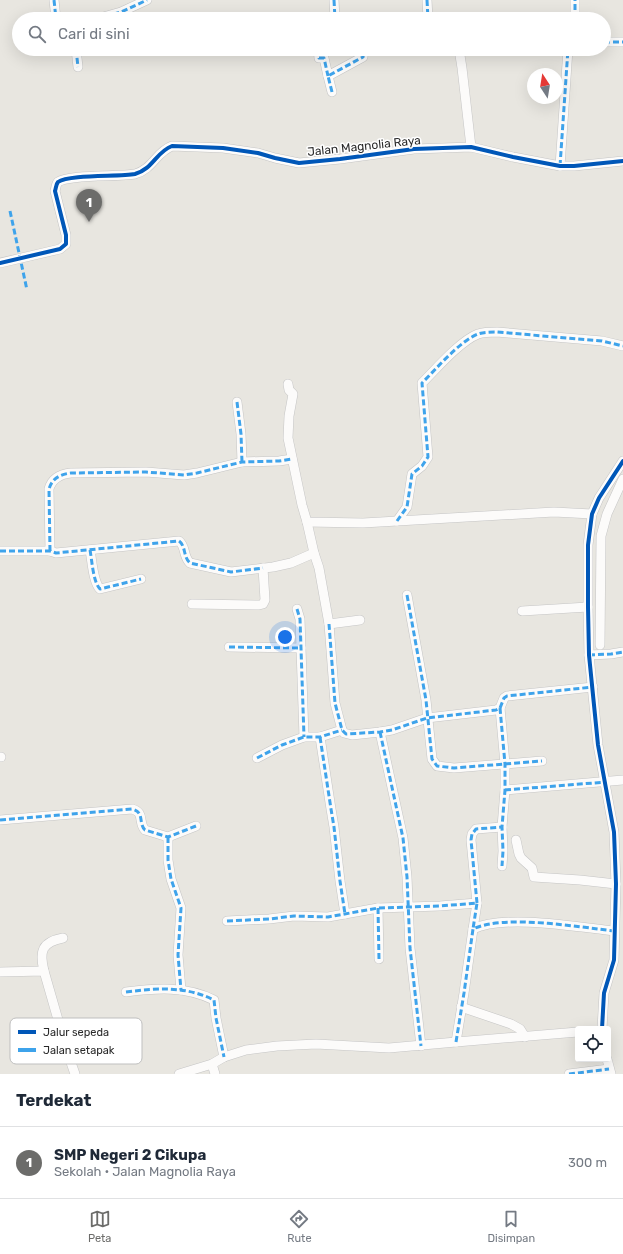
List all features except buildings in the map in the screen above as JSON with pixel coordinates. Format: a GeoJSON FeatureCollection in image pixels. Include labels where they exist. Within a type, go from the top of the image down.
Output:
{"type":"FeatureCollection","features":[{"type":"Feature","properties":{"kind":"street"},"geometry":{"type":"LineString","coordinates":[[54,0],[55,12]]}},
{"type":"Feature","properties":{"kind":"street"},"geometry":{"type":"LineString","coordinates":[[121,12],[147,0]]}},
{"type":"Feature","properties":{"kind":"street"},"geometry":{"type":"LineString","coordinates":[[334,0],[335,12]]}},
{"type":"Feature","properties":{"kind":"street"},"geometry":{"type":"LineString","coordinates":[[427,0],[428,12]]}},
{"type":"Feature","properties":{"kind":"street"},"geometry":{"type":"LineString","coordinates":[[575,0],[575,12]]}},
{"type":"Feature","properties":{"kind":"street"},"geometry":{"type":"LineString","coordinates":[[611,42],[623,42]]}},
{"type":"Feature","properties":{"kind":"street"},"geometry":{"type":"LineString","coordinates":[[77,56],[78,67]]}},
{"type":"Feature","properties":{"kind":"street"},"geometry":{"type":"LineString","coordinates":[[319,56],[319,58],[324,58],[332,92]]}},
{"type":"Feature","properties":{"kind":"street"},"geometry":{"type":"LineString","coordinates":[[328,76],[363,56]]}},
{"type":"Feature","properties":{"kind":"street"},"geometry":{"type":"LineString","coordinates":[[460,56],[471,147]]}},
{"type":"Feature","properties":{"kind":"street"},"geometry":{"type":"LineString","coordinates":[[560,166],[568,56]]}},
{"type":"Feature","properties":{"kind":"street","name":"Jalan Magnolia Raya"},"geometry":{"type":"LineString","coordinates":[[0,262],[60,249],[66,244],[66,235],[55,191],[58,182],[70,178],[136,174],[146,169],[154,162],[160,152],[172,146],[223,148],[258,153],[299,163],[414,149],[471,147],[560,166],[623,161]]}},
{"type":"Feature","properties":{"kind":"street"},"geometry":{"type":"LineString","coordinates":[[397,521],[407,507],[412,474],[426,462],[428,457],[421,387],[422,383],[470,338],[480,333],[497,332],[602,341],[623,346]]}},
{"type":"Feature","properties":{"kind":"street"},"geometry":{"type":"LineString","coordinates":[[288,384],[289,390],[293,394],[289,416],[288,438],[302,505],[319,568],[330,624],[335,703],[342,730],[344,733],[352,735],[380,732],[392,730],[427,718],[490,711],[500,708]]}},
{"type":"Feature","properties":{"kind":"street"},"geometry":{"type":"LineString","coordinates":[[237,402],[241,434],[242,462]]}},
{"type":"Feature","properties":{"kind":"street"},"geometry":{"type":"LineString","coordinates":[[50,551],[49,489],[51,483],[56,478],[64,474],[146,472],[184,475],[242,462],[279,461],[292,459]]}},
{"type":"Feature","properties":{"kind":"street"},"geometry":{"type":"LineString","coordinates":[[602,1026],[604,993],[618,961],[614,931],[619,914],[614,832],[606,782],[598,746],[590,655],[588,545],[592,514],[599,498],[623,460]]}},
{"type":"Feature","properties":{"kind":"street"},"geometry":{"type":"LineString","coordinates":[[600,645],[601,536],[607,514],[623,479]]}},
{"type":"Feature","properties":{"kind":"street"},"geometry":{"type":"LineString","coordinates":[[307,522],[364,523],[554,512],[592,514]]}},
{"type":"Feature","properties":{"kind":"street"},"geometry":{"type":"LineString","coordinates":[[0,551],[50,551],[56,553],[179,542],[183,545],[187,560],[190,563],[231,572],[291,563],[314,553]]}},
{"type":"Feature","properties":{"kind":"street"},"geometry":{"type":"LineString","coordinates":[[90,550],[96,581],[100,589],[141,579]]}},
{"type":"Feature","properties":{"kind":"street"},"geometry":{"type":"LineString","coordinates":[[192,604],[263,604],[265,600],[263,568]]}},
{"type":"Feature","properties":{"kind":"street"},"geometry":{"type":"LineString","coordinates":[[407,595],[426,700],[432,759],[437,766],[454,768],[542,761]]}},
{"type":"Feature","properties":{"kind":"street"},"geometry":{"type":"LineString","coordinates":[[522,611],[588,607]]}},
{"type":"Feature","properties":{"kind":"street"},"geometry":{"type":"LineString","coordinates":[[297,609],[300,619],[304,737]]}},
{"type":"Feature","properties":{"kind":"street"},"geometry":{"type":"LineString","coordinates":[[330,624],[360,620]]}},
{"type":"Feature","properties":{"kind":"street"},"geometry":{"type":"LineString","coordinates":[[229,647],[301,648]]}},
{"type":"Feature","properties":{"kind":"street"},"geometry":{"type":"LineString","coordinates":[[590,655],[623,652]]}},
{"type":"Feature","properties":{"kind":"street"},"geometry":{"type":"LineString","coordinates":[[502,866],[505,764],[500,708],[504,698],[507,696],[593,687]]}},
{"type":"Feature","properties":{"kind":"street"},"geometry":{"type":"LineString","coordinates":[[257,758],[282,745],[304,737],[320,737],[342,730]]}},
{"type":"Feature","properties":{"kind":"street"},"geometry":{"type":"LineString","coordinates":[[380,732],[403,838],[407,877],[410,948],[421,1046]]}},
{"type":"Feature","properties":{"kind":"street"},"geometry":{"type":"LineString","coordinates":[[320,737],[334,827],[345,914]]}},
{"type":"Feature","properties":{"kind":"street"},"geometry":{"type":"LineString","coordinates":[[505,790],[623,780]]}},
{"type":"Feature","properties":{"kind":"street"},"geometry":{"type":"LineString","coordinates":[[0,820],[132,809],[140,813],[142,828],[168,837],[196,826]]}},
{"type":"Feature","properties":{"kind":"street"},"geometry":{"type":"LineString","coordinates":[[456,1042],[477,903],[471,840],[472,834],[476,829],[502,827]]}},
{"type":"Feature","properties":{"kind":"street"},"geometry":{"type":"LineString","coordinates":[[168,837],[168,860],[171,879],[181,908],[178,955],[181,990]]}},
{"type":"Feature","properties":{"kind":"street"},"geometry":{"type":"LineString","coordinates":[[516,840],[519,854],[521,858],[532,868],[534,877],[616,884]]}},
{"type":"Feature","properties":{"kind":"street"},"geometry":{"type":"LineString","coordinates":[[227,921],[294,916],[328,917],[378,908],[477,903]]}},
{"type":"Feature","properties":{"kind":"street"},"geometry":{"type":"LineString","coordinates":[[378,908],[379,959]]}},
{"type":"Feature","properties":{"kind":"street"},"geometry":{"type":"LineString","coordinates":[[473,928],[496,922],[535,923],[614,931]]}},
{"type":"Feature","properties":{"kind":"street"},"geometry":{"type":"LineString","coordinates":[[58,1018],[41,959],[42,952],[46,945],[53,940],[64,938]]}},
{"type":"Feature","properties":{"kind":"street"},"geometry":{"type":"LineString","coordinates":[[0,972],[44,971]]}},
{"type":"Feature","properties":{"kind":"street"},"geometry":{"type":"LineString","coordinates":[[126,992],[152,989],[181,990],[202,994],[214,1000],[224,1057]]}},
{"type":"Feature","properties":{"kind":"street"},"geometry":{"type":"LineString","coordinates":[[461,1007],[511,1024],[520,1029],[525,1037]]}},
{"type":"Feature","properties":{"kind":"street"},"geometry":{"type":"LineString","coordinates":[[179,1074],[212,1064],[224,1057],[246,1050],[277,1046],[316,1044],[389,1048],[575,1032]]}},
{"type":"Feature","properties":{"kind":"street"},"geometry":{"type":"LineString","coordinates":[[569,1074],[610,1072],[608,1062]]}},
{"type":"Feature","properties":{"kind":"street"},"geometry":{"type":"LineString","coordinates":[[72,1064],[76,1074]]}},
{"type":"Feature","properties":{"kind":"street"},"geometry":{"type":"LineString","coordinates":[[212,1064],[215,1074]]}},
{"type":"Feature","properties":{"kind":"marked path"},"geometry":{"type":"LineString","coordinates":[[54,0],[55,12]]}},
{"type":"Feature","properties":{"kind":"marked path"},"geometry":{"type":"LineString","coordinates":[[121,12],[147,0]]}},
{"type":"Feature","properties":{"kind":"marked path"},"geometry":{"type":"LineString","coordinates":[[334,0],[335,12]]}},
{"type":"Feature","properties":{"kind":"marked path"},"geometry":{"type":"LineString","coordinates":[[427,0],[428,12]]}},
{"type":"Feature","properties":{"kind":"marked path"},"geometry":{"type":"LineString","coordinates":[[575,0],[575,12]]}},
{"type":"Feature","properties":{"kind":"marked path"},"geometry":{"type":"LineString","coordinates":[[611,42],[623,42]]}},
{"type":"Feature","properties":{"kind":"marked path"},"geometry":{"type":"LineString","coordinates":[[77,56],[78,67]]}},
{"type":"Feature","properties":{"kind":"marked path"},"geometry":{"type":"LineString","coordinates":[[319,56],[319,58],[324,58],[328,76]]}},
{"type":"Feature","properties":{"kind":"marked path"},"geometry":{"type":"LineString","coordinates":[[332,92],[328,76],[363,56]]}},
{"type":"Feature","properties":{"kind":"marked path"},"geometry":{"type":"LineString","coordinates":[[560,166],[568,56]]}},
{"type":"Feature","properties":{"kind":"marked path"},"geometry":{"type":"LineString","coordinates":[[10,211],[27,290]]}},
{"type":"Feature","properties":{"kind":"marked path"},"geometry":{"type":"LineString","coordinates":[[397,521],[407,507],[412,474],[422,466],[428,457],[422,383],[448,356],[464,343],[478,334],[485,332],[497,332],[602,341],[623,346]]}},
{"type":"Feature","properties":{"kind":"marked path"},"geometry":{"type":"LineString","coordinates":[[237,402],[241,434],[242,462]]}},
{"type":"Feature","properties":{"kind":"marked path"},"geometry":{"type":"LineString","coordinates":[[50,551],[49,489],[52,482],[64,474],[146,472],[184,475],[242,462],[279,461],[292,459]]}},
{"type":"Feature","properties":{"kind":"marked path"},"geometry":{"type":"LineString","coordinates":[[0,551],[50,551],[56,553],[179,541],[183,546],[186,558],[190,563],[231,572],[263,568]]}},
{"type":"Feature","properties":{"kind":"marked path"},"geometry":{"type":"LineString","coordinates":[[90,550],[94,576],[100,589],[141,579]]}},
{"type":"Feature","properties":{"kind":"marked path"},"geometry":{"type":"LineString","coordinates":[[407,595],[426,700],[432,759],[437,766],[454,768],[542,761]]}},
{"type":"Feature","properties":{"kind":"marked path"},"geometry":{"type":"LineString","coordinates":[[297,609],[300,619],[304,737]]}},
{"type":"Feature","properties":{"kind":"marked path"},"geometry":{"type":"LineString","coordinates":[[329,624],[335,703],[342,730],[346,734],[380,732],[392,730],[427,718],[496,710],[500,708],[504,698],[507,696],[593,687]]}},
{"type":"Feature","properties":{"kind":"marked path"},"geometry":{"type":"LineString","coordinates":[[229,647],[301,648]]}},
{"type":"Feature","properties":{"kind":"marked path"},"geometry":{"type":"LineString","coordinates":[[589,655],[623,652]]}},
{"type":"Feature","properties":{"kind":"marked path"},"geometry":{"type":"LineString","coordinates":[[500,708],[505,764],[502,866]]}},
{"type":"Feature","properties":{"kind":"marked path"},"geometry":{"type":"LineString","coordinates":[[257,758],[282,745],[304,737],[320,737],[342,730]]}},
{"type":"Feature","properties":{"kind":"marked path"},"geometry":{"type":"LineString","coordinates":[[380,732],[403,838],[407,877],[410,948],[421,1046]]}},
{"type":"Feature","properties":{"kind":"marked path"},"geometry":{"type":"LineString","coordinates":[[320,737],[334,827],[345,914]]}},
{"type":"Feature","properties":{"kind":"marked path"},"geometry":{"type":"LineString","coordinates":[[505,790],[606,782]]}},
{"type":"Feature","properties":{"kind":"marked path"},"geometry":{"type":"LineString","coordinates":[[0,820],[132,809],[139,813],[145,830],[168,837],[196,826]]}},
{"type":"Feature","properties":{"kind":"marked path"},"geometry":{"type":"LineString","coordinates":[[477,903],[471,840],[472,834],[476,829],[502,827]]}},
{"type":"Feature","properties":{"kind":"marked path"},"geometry":{"type":"LineString","coordinates":[[168,837],[168,860],[171,879],[181,908],[178,955],[181,990]]}},
{"type":"Feature","properties":{"kind":"marked path"},"geometry":{"type":"LineString","coordinates":[[227,921],[294,916],[328,917],[378,908],[477,903],[473,929]]}},
{"type":"Feature","properties":{"kind":"marked path"},"geometry":{"type":"LineString","coordinates":[[378,908],[379,959]]}},
{"type":"Feature","properties":{"kind":"marked path"},"geometry":{"type":"LineString","coordinates":[[456,1042],[473,929],[503,922],[522,922],[614,931]]}},
{"type":"Feature","properties":{"kind":"marked path"},"geometry":{"type":"LineString","coordinates":[[126,992],[171,989],[193,992],[214,1000],[224,1057]]}},
{"type":"Feature","properties":{"kind":"marked path"},"geometry":{"type":"LineString","coordinates":[[569,1074],[609,1069]]}},
{"type":"Feature","properties":{"kind":"cycle path"},"geometry":{"type":"LineString","coordinates":[[0,263],[60,249],[66,244],[66,235],[55,191],[58,182],[64,179],[72,178],[135,174],[141,172],[162,152],[172,146],[223,148],[258,153],[299,163],[414,149],[471,147],[560,166],[623,161]]}},
{"type":"Feature","properties":{"kind":"cycle path"},"geometry":{"type":"LineString","coordinates":[[602,1026],[604,993],[614,960],[616,884],[614,832],[598,745],[589,655],[588,545],[592,514],[599,498],[623,461]]}},
{"type":"Feature","properties":{"kind":"place","name":"SMP Negeri 2 Cikupa"},"geometry":{"type":"Point","coordinates":[89,222]}}]}
